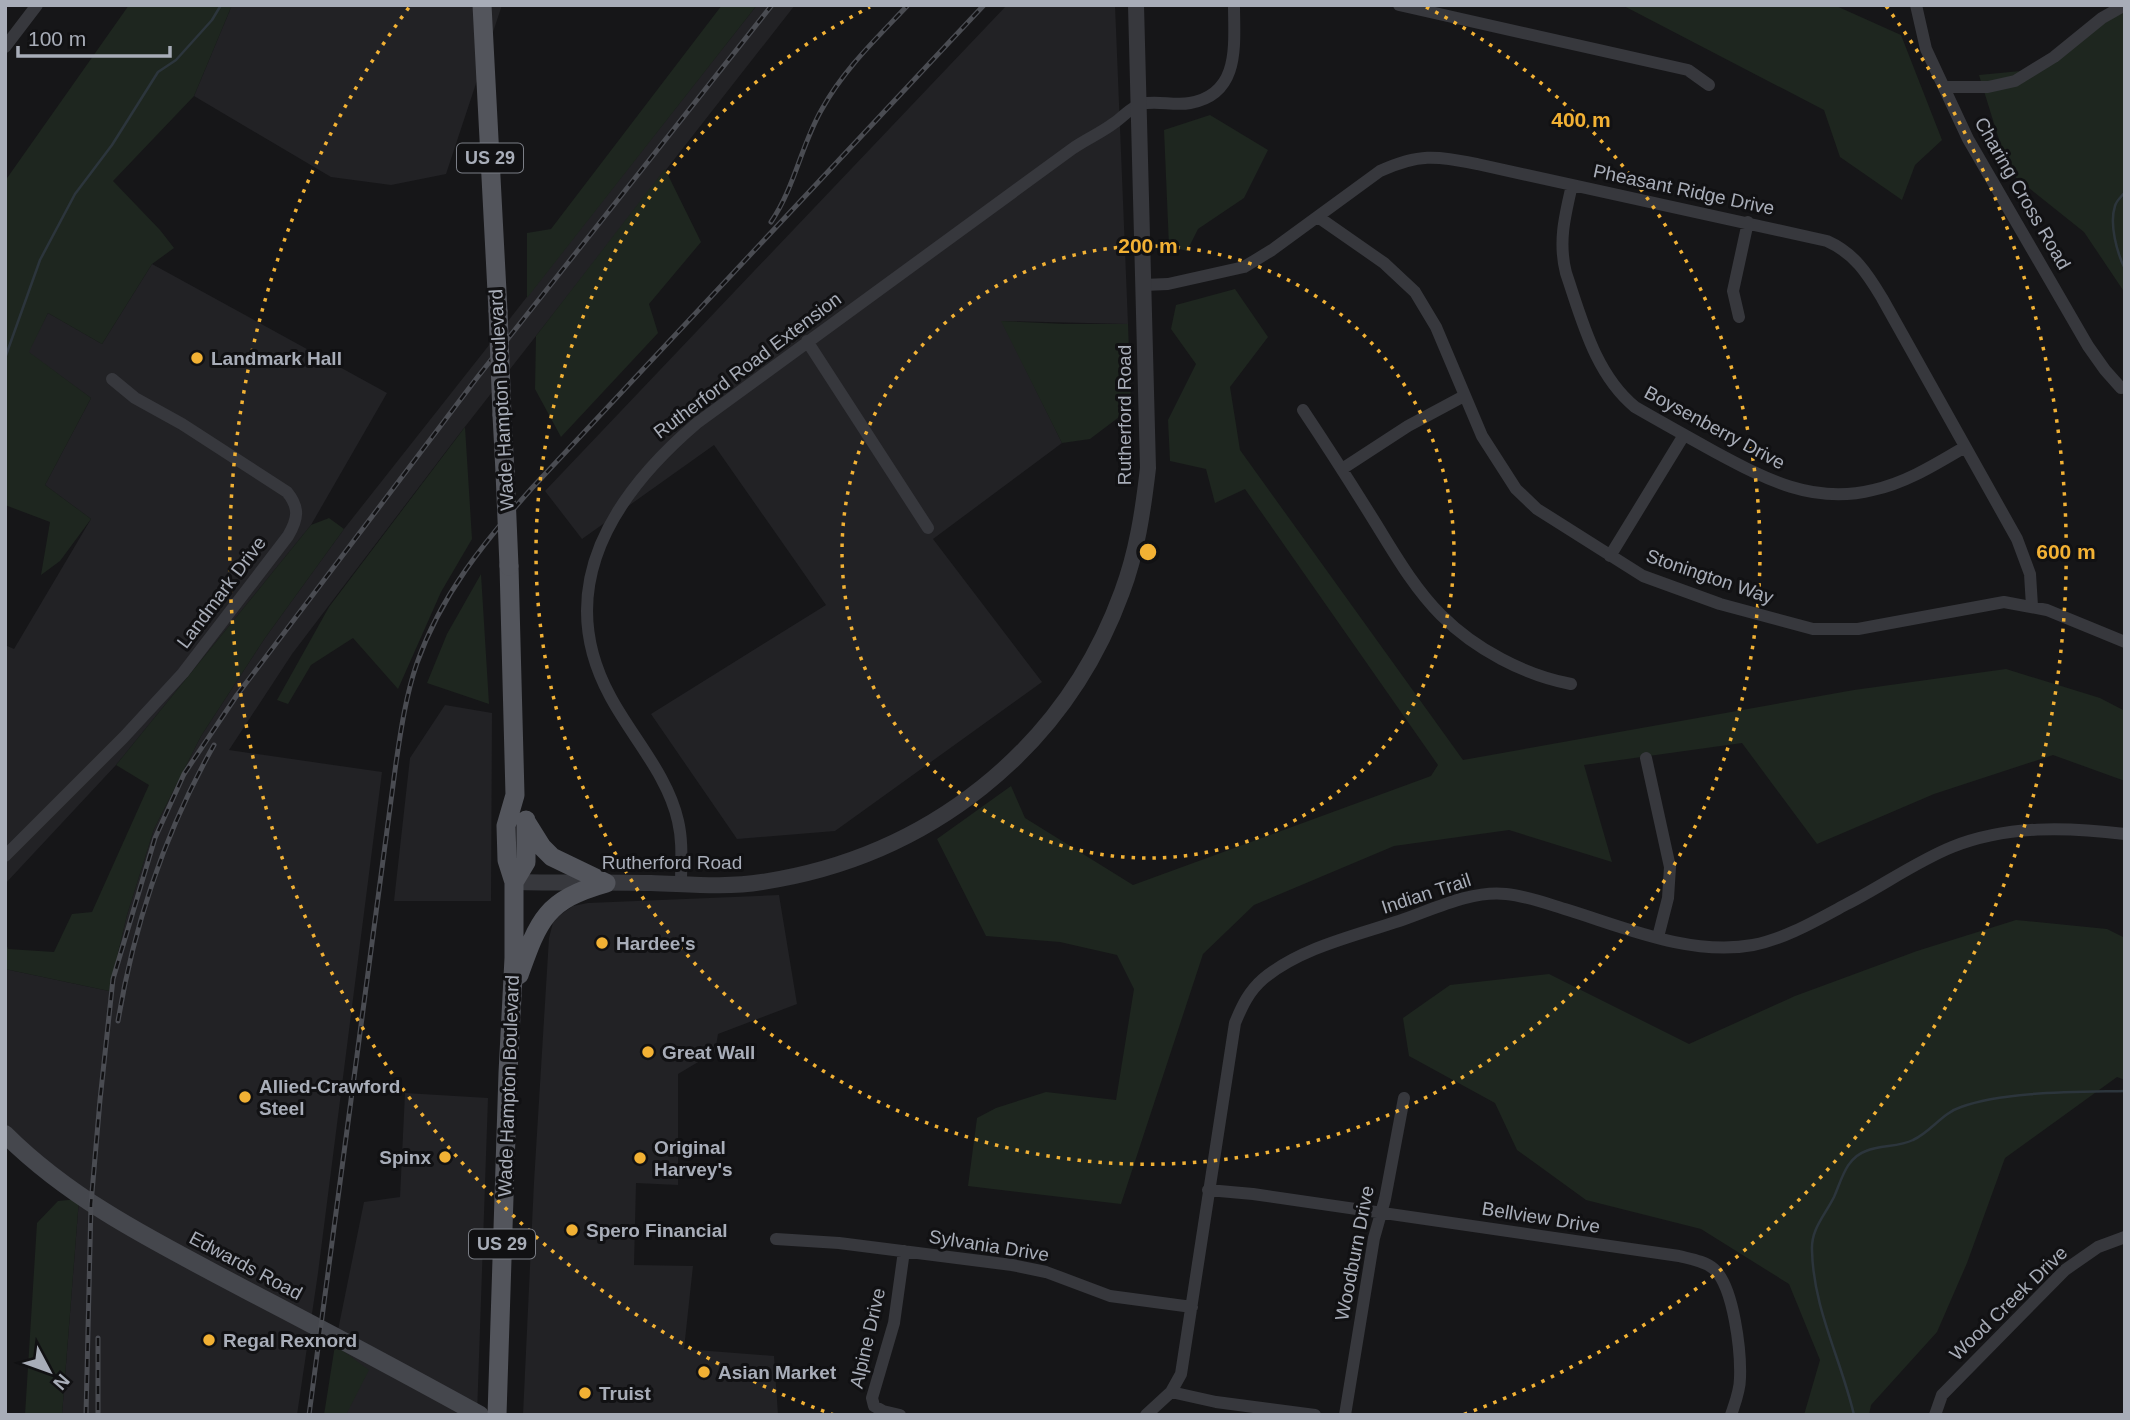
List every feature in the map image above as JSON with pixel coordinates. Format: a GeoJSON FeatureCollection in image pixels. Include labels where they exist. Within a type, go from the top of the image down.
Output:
{"type":"FeatureCollection","features":[{"type":"Feature","properties":{"kind":"main road","name":"Wade Hampton Boulevard"},"geometry":{"type":"LineString","coordinates":[[482,5],[509,566],[515,795],[506,827],[507,860],[514,882],[497,1415]]}},
{"type":"Feature","properties":{"kind":"main road","name":"Wade Hampton Boulevard"},"geometry":{"type":"LineString","coordinates":[[514,882],[526,862],[527,823],[515,795]]}},
{"type":"Feature","properties":{"kind":"main road"},"geometry":{"type":"LineString","coordinates":[[527,823],[542,847],[552,857],[606,883]]}},
{"type":"Feature","properties":{"kind":"main road"},"geometry":{"type":"LineString","coordinates":[[512,993],[536,932],[548,912],[578,891],[606,883]]}},
{"type":"Feature","properties":{"kind":"main road","name":"Edwards Road"},"geometry":{"type":"LineString","coordinates":[[5,1134],[38,1166],[98,1208],[163,1246],[480,1415]]}},
{"type":"Feature","properties":{"kind":"street"},"geometry":{"type":"LineString","coordinates":[[5,47],[37,5]]}},
{"type":"Feature","properties":{"kind":"street","name":"Rutherford Road"},"geometry":{"type":"LineString","coordinates":[[514,882],[706,886],[762,882],[830,868],[877,851],[916,832],[976,793],[1026,747],[1059,708],[1085,670],[1105,633],[1122,592],[1135,551],[1148,468],[1136,5]]}},
{"type":"Feature","properties":{"kind":"street"},"geometry":{"type":"LineString","coordinates":[[1139,104],[1188,104],[1204,100],[1216,92],[1230,73],[1233,60],[1234,5]]}},
{"type":"Feature","properties":{"kind":"street"},"geometry":{"type":"LineString","coordinates":[[1399,5],[1688,70],[1709,85]]}},
{"type":"Feature","properties":{"kind":"street","name":"Charing Cross Road"},"geometry":{"type":"LineString","coordinates":[[1916,5],[1926,49],[1968,139],[2088,346],[2121,388]]}},
{"type":"Feature","properties":{"kind":"street"},"geometry":{"type":"LineString","coordinates":[[1944,88],[1988,88],[2015,81],[2054,57],[2102,18],[2124,5]]}},
{"type":"Feature","properties":{"kind":"street","name":"Rutherford Road Extension"},"geometry":{"type":"LineString","coordinates":[[681,885],[681,837],[673,804],[665,786],[610,696],[595,660],[588,617],[592,572],[600,544],[614,516],[630,489],[652,463],[697,423],[1063,156],[1114,124],[1139,104]]}},
{"type":"Feature","properties":{"kind":"street","name":"Pheasant Ridge Drive"},"geometry":{"type":"LineString","coordinates":[[1143,285],[1217,275],[1244,267],[1380,172],[1398,163],[1423,156],[1442,157],[1827,241],[1850,254],[1859,263],[1882,298],[2025,557],[2030,574],[2032,606]]}},
{"type":"Feature","properties":{"kind":"street","name":"Boysenberry Drive"},"geometry":{"type":"LineString","coordinates":[[1572,185],[1561,239],[1561,256],[1596,356],[1622,397],[1635,408],[1766,479],[1826,495],[1862,493],[1884,487],[1923,471],[1965,447]]}},
{"type":"Feature","properties":{"kind":"street","name":"Stonington Way"},"geometry":{"type":"LineString","coordinates":[[1318,217],[1384,263],[1415,292],[1436,327],[1482,436],[1516,489],[1537,509],[1643,576],[1764,617],[1813,629],[1858,629],[2004,603],[2032,606],[2082,623],[2125,642]]}},
{"type":"Feature","properties":{"kind":"street"},"geometry":{"type":"LineString","coordinates":[[1739,317],[1734,291],[1748,222]]}},
{"type":"Feature","properties":{"kind":"street"},"geometry":{"type":"LineString","coordinates":[[807,341],[928,528]]}},
{"type":"Feature","properties":{"kind":"street","name":"Landmark Drive"},"geometry":{"type":"LineString","coordinates":[[5,856],[124,737],[183,673],[288,536],[297,519],[295,502],[287,492],[182,424],[135,398],[112,379]]}},
{"type":"Feature","properties":{"kind":"street"},"geometry":{"type":"LineString","coordinates":[[1342,469],[1408,426],[1464,396]]}},
{"type":"Feature","properties":{"kind":"street"},"geometry":{"type":"LineString","coordinates":[[1303,410],[1392,550],[1440,614],[1470,639],[1528,672],[1571,684]]}},
{"type":"Feature","properties":{"kind":"street"},"geometry":{"type":"LineString","coordinates":[[1610,556],[1684,435]]}},
{"type":"Feature","properties":{"kind":"street"},"geometry":{"type":"LineString","coordinates":[[1646,758],[1670,867],[1668,898],[1658,937]]}},
{"type":"Feature","properties":{"kind":"street","name":"Indian Trail"},"geometry":{"type":"LineString","coordinates":[[1146,1415],[1171,1392],[1181,1374],[1235,1023],[1242,1005],[1252,991],[1263,979],[1284,966],[1336,943],[1437,908],[1490,894],[1521,896],[1678,943],[1742,946],[1763,943],[1827,915],[1965,842],[2026,830],[2091,830],[2125,834]]}},
{"type":"Feature","properties":{"kind":"street","name":"Woodburn Drive"},"geometry":{"type":"LineString","coordinates":[[1345,1415],[1374,1238],[1404,1098]]}},
{"type":"Feature","properties":{"kind":"street","name":"Bellview Drive"},"geometry":{"type":"LineString","coordinates":[[1208,1191],[1253,1194],[1679,1256],[1707,1264],[1725,1284],[1734,1326],[1740,1377],[1731,1415]]}},
{"type":"Feature","properties":{"kind":"street","name":"Wood Creek Drive"},"geometry":{"type":"LineString","coordinates":[[1935,1415],[1942,1395],[2066,1269],[2098,1247],[2125,1237]]}},
{"type":"Feature","properties":{"kind":"street","name":"Sylvania Drive"},"geometry":{"type":"LineString","coordinates":[[776,1239],[839,1243],[1012,1265],[1046,1272],[1110,1296],[1192,1307]]}},
{"type":"Feature","properties":{"kind":"street","name":"Alpine Drive"},"geometry":{"type":"LineString","coordinates":[[900,1415],[874,1406],[872,1398],[894,1323],[904,1251]]}},
{"type":"Feature","properties":{"kind":"street"},"geometry":{"type":"LineString","coordinates":[[1171,1392],[1216,1402],[1315,1415]]}},
{"type":"Feature","properties":{"kind":"shaded area"},"geometry":{"type":"Polygon","coordinates":[[[129,5],[232,5],[194,96],[113,181],[174,248],[152,264],[102,344],[48,313],[29,352],[91,398],[45,485],[91,519],[60,561],[41,575],[50,522],[5,505],[5,181],[129,5]]]}},
{"type":"Feature","properties":{"kind":"shaded area"},"geometry":{"type":"Polygon","coordinates":[[[232,5],[502,5],[446,174],[391,185],[331,177],[194,96],[232,5]]]}},
{"type":"Feature","properties":{"kind":"shaded area"},"geometry":{"type":"Polygon","coordinates":[[[722,5],[757,5],[527,298],[527,233],[551,229],[722,5]]]}},
{"type":"Feature","properties":{"kind":"shaded area"},"geometry":{"type":"Polygon","coordinates":[[[757,5],[795,5],[457,437],[292,654],[229,750],[382,772],[318,1273],[297,1415],[62,1415],[79,1199],[5,1130],[5,969],[109,991],[127,915],[154,829],[201,736],[265,638],[344,529],[757,5]]]}},
{"type":"Feature","properties":{"kind":"shaded area"},"geometry":{"type":"Polygon","coordinates":[[[1007,5],[1115,5],[1128,324],[1002,321],[1062,443],[933,539],[1042,682],[835,831],[737,839],[651,714],[826,605],[714,445],[582,539],[545,491],[1007,5]]]}},
{"type":"Feature","properties":{"kind":"shaded area"},"geometry":{"type":"Polygon","coordinates":[[[1622,5],[1834,5],[1901,35],[1942,140],[1915,165],[1902,200],[1840,157],[1824,110],[1622,5]]]}},
{"type":"Feature","properties":{"kind":"shaded area"},"geometry":{"type":"Polygon","coordinates":[[[2125,10],[2125,293],[2084,232],[2009,172],[1979,75],[2031,70],[2125,10]]]}},
{"type":"Feature","properties":{"kind":"shaded area"},"geometry":{"type":"Polygon","coordinates":[[[1210,115],[1268,150],[1244,198],[1198,229],[1187,251],[1169,246],[1164,130],[1210,115]]]}},
{"type":"Feature","properties":{"kind":"shaded area"},"geometry":{"type":"Polygon","coordinates":[[[665,169],[701,242],[649,304],[658,333],[561,437],[535,389],[536,336],[665,169]]]}},
{"type":"Feature","properties":{"kind":"shaded area"},"geometry":{"type":"Polygon","coordinates":[[[152,264],[387,393],[311,525],[116,765],[5,884],[5,645],[14,649],[91,519],[45,485],[91,398],[28,352],[48,313],[102,344],[152,264]]]}},
{"type":"Feature","properties":{"kind":"shaded area"},"geometry":{"type":"Polygon","coordinates":[[[1235,289],[1268,337],[1230,387],[1240,450],[1463,760],[1854,690],[2006,669],[2100,698],[2125,711],[2125,781],[2053,755],[1934,794],[1817,844],[1742,743],[1584,765],[1612,862],[1509,830],[1394,846],[1254,905],[1203,954],[1121,1204],[968,1186],[977,1118],[996,1108],[1046,1092],[1116,1100],[1134,989],[1117,955],[1060,942],[986,936],[937,839],[1011,786],[1025,818],[1133,885],[1431,776],[1438,765],[1245,489],[1215,503],[1206,469],[1170,461],[1168,420],[1196,364],[1171,329],[1176,305],[1235,289]]]}},
{"type":"Feature","properties":{"kind":"shaded area"},"geometry":{"type":"Polygon","coordinates":[[[1001,321],[1128,324],[1131,408],[1090,439],[1062,443],[1001,321]]]}},
{"type":"Feature","properties":{"kind":"shaded area"},"geometry":{"type":"Polygon","coordinates":[[[465,427],[472,539],[441,592],[398,689],[353,638],[311,665],[288,704],[277,700],[329,607],[465,427]]]}},
{"type":"Feature","properties":{"kind":"shaded area"},"geometry":{"type":"Polygon","coordinates":[[[329,518],[344,529],[265,638],[201,736],[154,829],[127,915],[109,991],[5,969],[5,940],[8,949],[54,952],[72,914],[92,912],[149,785],[116,765],[311,525],[329,518]]]}},
{"type":"Feature","properties":{"kind":"shaded area"},"geometry":{"type":"Polygon","coordinates":[[[481,574],[489,704],[427,683],[447,634],[481,574]]]}},
{"type":"Feature","properties":{"kind":"shaded area"},"geometry":{"type":"Polygon","coordinates":[[[445,705],[492,713],[491,901],[394,901],[410,758],[445,705]]]}},
{"type":"Feature","properties":{"kind":"shaded area"},"geometry":{"type":"Polygon","coordinates":[[[779,895],[797,1004],[718,1034],[715,1052],[678,1074],[678,1185],[636,1183],[634,1265],[693,1266],[684,1349],[774,1356],[778,1415],[523,1415],[549,938],[554,919],[573,906],[588,903],[779,895]]]}},
{"type":"Feature","properties":{"kind":"shaded area"},"geometry":{"type":"Polygon","coordinates":[[[2016,920],[2107,929],[2125,938],[2125,1080],[2117,1077],[2005,1158],[1967,1263],[1937,1332],[1871,1405],[1869,1415],[1804,1415],[1820,1360],[1789,1284],[1701,1229],[1586,1200],[1517,1150],[1495,1103],[1409,1056],[1403,1018],[1450,985],[1549,974],[1689,1044],[1795,996],[1917,951],[2016,920]]]}},
{"type":"Feature","properties":{"kind":"shaded area"},"geometry":{"type":"Polygon","coordinates":[[[405,1093],[488,1098],[477,1415],[346,1415],[348,1409],[335,1345],[364,1202],[400,1197],[405,1093]]]}},
{"type":"Feature","properties":{"kind":"shaded area"},"geometry":{"type":"Polygon","coordinates":[[[79,1199],[62,1415],[25,1415],[37,1223],[58,1201],[79,1199]]]}},
{"type":"Feature","properties":{"kind":"shaded area"},"geometry":{"type":"Polygon","coordinates":[[[335,1345],[369,1370],[346,1415],[324,1415],[335,1345]]]}},
{"type":"Feature","properties":{"kind":"waterway"},"geometry":{"type":"LineString","coordinates":[[5,358],[40,260],[75,194],[112,145],[158,72],[176,60],[212,20],[221,5]]}},
{"type":"Feature","properties":{"kind":"waterway"},"geometry":{"type":"LineString","coordinates":[[2125,192],[2113,213],[2113,230],[2125,269]]}},
{"type":"Feature","properties":{"kind":"waterway"},"geometry":{"type":"LineString","coordinates":[[1854,1415],[1822,1313],[1812,1250],[1816,1229],[1849,1164],[1866,1151],[1913,1140],[1954,1110],[1978,1102],[2042,1093],[2125,1091]]}},
{"type":"Feature","properties":{"kind":"railway"},"geometry":{"type":"LineString","coordinates":[[86,1415],[91,1204],[113,979],[155,838],[184,774],[237,695],[476,379],[772,5]]}},
{"type":"Feature","properties":{"kind":"railway"},"geometry":{"type":"LineString","coordinates":[[771,222],[786,195],[815,123],[831,94],[862,54],[908,5]]}},
{"type":"Feature","properties":{"kind":"railway"},"geometry":{"type":"LineString","coordinates":[[309,1415],[404,712],[417,663],[438,615],[466,570],[532,488],[984,5]]}},
{"type":"Feature","properties":{"kind":"railway"},"geometry":{"type":"LineString","coordinates":[[118,1021],[133,949],[154,879],[181,810],[214,745]]}},
{"type":"Feature","properties":{"kind":"railway"},"geometry":{"type":"LineString","coordinates":[[98,1338],[98,1415]]}},
{"type":"Feature","properties":{"kind":"place","name":"Landmark Hall"},"geometry":{"type":"Point","coordinates":[197,358]}},
{"type":"Feature","properties":{"kind":"place","name":"Hardee's"},"geometry":{"type":"Point","coordinates":[602,943]}},
{"type":"Feature","properties":{"kind":"place","name":"Great Wall"},"geometry":{"type":"Point","coordinates":[648,1052]}},
{"type":"Feature","properties":{"kind":"place","name":"Allied-Crawford Steel"},"geometry":{"type":"Point","coordinates":[245,1097]}},
{"type":"Feature","properties":{"kind":"place","name":"Spinx"},"geometry":{"type":"Point","coordinates":[445,1157]}},
{"type":"Feature","properties":{"kind":"place","name":"Original Harvey's"},"geometry":{"type":"Point","coordinates":[640,1158]}},
{"type":"Feature","properties":{"kind":"place","name":"Spero Financial"},"geometry":{"type":"Point","coordinates":[572,1230]}},
{"type":"Feature","properties":{"kind":"place","name":"Regal Rexnord"},"geometry":{"type":"Point","coordinates":[209,1340]}},
{"type":"Feature","properties":{"kind":"place","name":"Asian Market"},"geometry":{"type":"Point","coordinates":[704,1372]}},
{"type":"Feature","properties":{"kind":"place","name":"Truist"},"geometry":{"type":"Point","coordinates":[585,1393]}}]}
